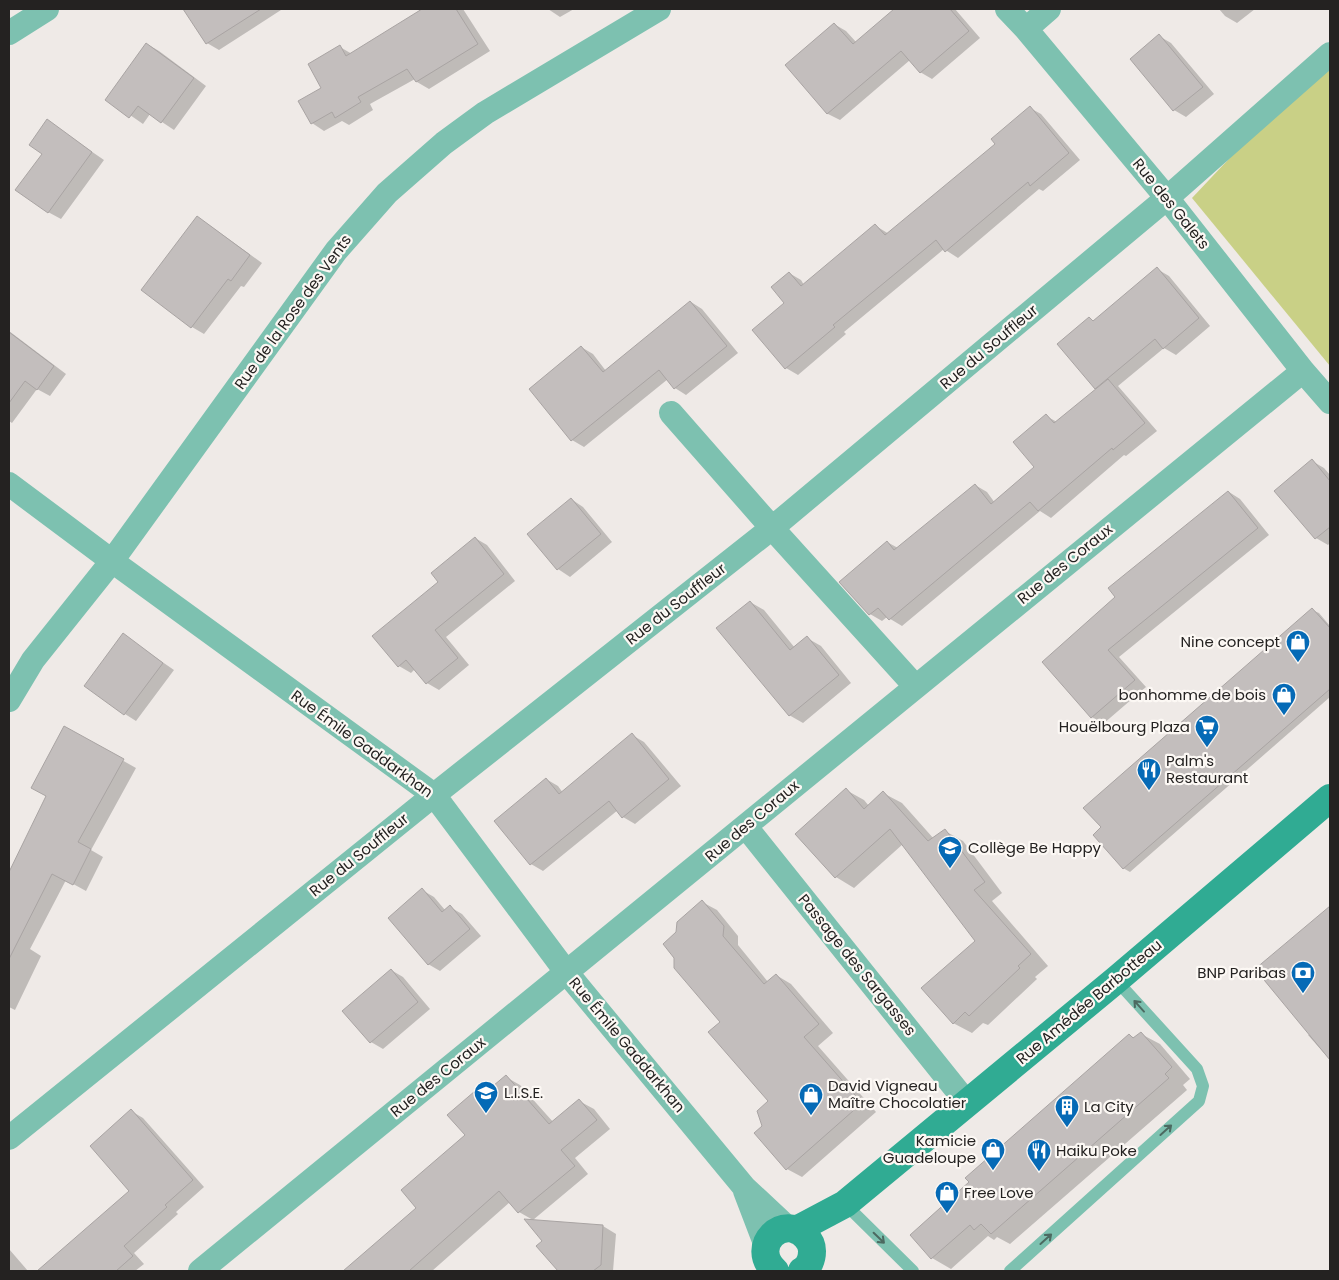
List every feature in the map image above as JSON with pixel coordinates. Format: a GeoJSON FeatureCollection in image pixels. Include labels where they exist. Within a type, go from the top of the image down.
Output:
{"type":"FeatureCollection","features":[{"type":"Feature","properties":{"kind":"street"},"geometry":{"type":"LineString","coordinates":[[9,32],[47,9]]}},
{"type":"Feature","properties":{"kind":"street","name":"Rue de la Rose des Vents"},"geometry":{"type":"LineString","coordinates":[[9,700],[33,660],[112,561],[336,251],[387,193],[444,143],[485,113],[659,9]]}},
{"type":"Feature","properties":{"kind":"street","name":"Rue des Galets"},"geometry":{"type":"LineString","coordinates":[[1007,9],[1026,29],[1167,198],[1330,402]]}},
{"type":"Feature","properties":{"kind":"street"},"geometry":{"type":"LineString","coordinates":[[1026,29],[1049,9]]}},
{"type":"Feature","properties":{"kind":"street","name":"Rue du Souffleur"},"geometry":{"type":"LineString","coordinates":[[9,1138],[434,795],[772,528],[1167,198],[1330,54]]}},
{"type":"Feature","properties":{"kind":"street","name":"Rue des Coraux"},"geometry":{"type":"LineString","coordinates":[[200,1271],[746,827],[915,686],[1303,370]]}},
{"type":"Feature","properties":{"kind":"street"},"geometry":{"type":"LineString","coordinates":[[671,413],[915,686]]}},
{"type":"Feature","properties":{"kind":"street","name":"Rue Émile Gaddarkhan"},"geometry":{"type":"LineString","coordinates":[[9,484],[434,795],[567,972],[744,1187],[805,1250]]}},
{"type":"Feature","properties":{"kind":"street","name":"Rue Amédée Barbotteau"},"geometry":{"type":"LineString","coordinates":[[766,1262],[774,1234],[805,1250],[845,1204],[1116,980],[1330,798]]}},
{"type":"Feature","properties":{"kind":"street","name":"Passage des Sargasses"},"geometry":{"type":"LineString","coordinates":[[746,827],[967,1103]]}},
{"type":"Feature","properties":{"kind":"street","name":"Rue Émile Gaddarkhan"},"geometry":{"type":"LineString","coordinates":[[744,1187],[766,1262]]}},
{"type":"Feature","properties":{"kind":"lane"},"geometry":{"type":"LineString","coordinates":[[1010,1271],[1198,1100],[1203,1086],[1197,1069],[1116,980]]}},
{"type":"Feature","properties":{"kind":"lane"},"geometry":{"type":"LineString","coordinates":[[845,1204],[913,1271]]}},
{"type":"Feature","properties":{"kind":"green space"},"geometry":{"type":"Polygon","coordinates":[[[1330,52],[1330,366],[1192,198],[1330,52]]]}},
{"type":"Feature","properties":{"kind":"building"},"geometry":{"type":"Polygon","coordinates":[[[183,9],[261,9],[206,44],[183,9]]]}},
{"type":"Feature","properties":{"kind":"building"},"geometry":{"type":"Polygon","coordinates":[[[422,9],[456,9],[478,44],[416,82],[407,69],[358,97],[361,102],[335,118],[332,112],[311,124],[298,101],[321,88],[308,64],[340,45],[346,56],[422,9]]]}},
{"type":"Feature","properties":{"kind":"building"},"geometry":{"type":"Polygon","coordinates":[[[894,9],[950,9],[969,31],[920,73],[901,51],[827,114],[785,65],[834,23],[853,44],[894,9]]]}},
{"type":"Feature","properties":{"kind":"building"},"geometry":{"type":"Polygon","coordinates":[[[1159,34],[1203,87],[1173,111],[1130,59],[1159,34]]]}},
{"type":"Feature","properties":{"kind":"building"},"geometry":{"type":"Polygon","coordinates":[[[146,43],[194,78],[161,123],[138,106],[129,118],[105,100],[146,43]]]}},
{"type":"Feature","properties":{"kind":"building"},"geometry":{"type":"Polygon","coordinates":[[[1030,106],[1069,153],[1030,186],[1028,182],[945,252],[936,240],[833,325],[835,327],[785,369],[752,330],[784,303],[771,287],[789,272],[801,286],[875,224],[885,235],[995,144],[991,139],[1030,106]]]}},
{"type":"Feature","properties":{"kind":"building"},"geometry":{"type":"Polygon","coordinates":[[[47,119],[92,152],[48,213],[15,190],[42,154],[29,145],[47,119]]]}},
{"type":"Feature","properties":{"kind":"building"},"geometry":{"type":"Polygon","coordinates":[[[197,216],[250,255],[231,281],[228,279],[191,328],[141,290],[197,216]]]}},
{"type":"Feature","properties":{"kind":"building"},"geometry":{"type":"Polygon","coordinates":[[[1157,267],[1199,318],[1163,349],[1155,339],[1095,389],[1057,344],[1089,317],[1093,321],[1157,267]]]}},
{"type":"Feature","properties":{"kind":"building"},"geometry":{"type":"Polygon","coordinates":[[[690,301],[727,346],[674,389],[659,370],[571,441],[529,389],[581,346],[603,372],[690,301]]]}},
{"type":"Feature","properties":{"kind":"building"},"geometry":{"type":"Polygon","coordinates":[[[9,332],[54,366],[37,390],[25,381],[9,403],[9,332]]]}},
{"type":"Feature","properties":{"kind":"building"},"geometry":{"type":"Polygon","coordinates":[[[1108,379],[1145,423],[1113,450],[1112,448],[1038,511],[1030,502],[889,620],[878,608],[869,615],[839,582],[887,541],[894,550],[975,484],[991,504],[1034,467],[1013,442],[1046,414],[1054,423],[1108,379]]]}},
{"type":"Feature","properties":{"kind":"building"},"geometry":{"type":"Polygon","coordinates":[[[1312,459],[1330,481],[1330,527],[1315,539],[1274,491],[1312,459]]]}},
{"type":"Feature","properties":{"kind":"building"},"geometry":{"type":"Polygon","coordinates":[[[1228,491],[1258,528],[1108,650],[1135,680],[1091,718],[1042,662],[1115,597],[1108,588],[1228,491]]]}},
{"type":"Feature","properties":{"kind":"building"},"geometry":{"type":"Polygon","coordinates":[[[571,498],[601,534],[557,570],[527,534],[571,498]]]}},
{"type":"Feature","properties":{"kind":"building"},"geometry":{"type":"Polygon","coordinates":[[[475,537],[504,574],[435,630],[458,658],[426,684],[406,660],[398,667],[372,636],[438,582],[431,573],[475,537]]]}},
{"type":"Feature","properties":{"kind":"building"},"geometry":{"type":"Polygon","coordinates":[[[750,601],[790,650],[807,636],[839,675],[789,716],[716,628],[750,601]]]}},
{"type":"Feature","properties":{"kind":"building","name":"Houëlbourg Plaza"},"geometry":{"type":"Polygon","coordinates":[[[1312,608],[1330,628],[1330,689],[1123,869],[1093,835],[1101,827],[1083,808],[1312,608]]]}},
{"type":"Feature","properties":{"kind":"building"},"geometry":{"type":"Polygon","coordinates":[[[123,633],[163,663],[124,715],[84,686],[123,633]]]}},
{"type":"Feature","properties":{"kind":"building"},"geometry":{"type":"Polygon","coordinates":[[[64,726],[124,759],[78,842],[91,849],[73,885],[52,874],[9,959],[9,872],[46,796],[31,788],[64,726]]]}},
{"type":"Feature","properties":{"kind":"building"},"geometry":{"type":"Polygon","coordinates":[[[632,733],[669,779],[622,818],[609,801],[530,865],[494,821],[546,778],[559,794],[632,733]]]}},
{"type":"Feature","properties":{"kind":"building"},"geometry":{"type":"Polygon","coordinates":[[[846,788],[864,809],[883,791],[928,841],[945,829],[985,882],[974,890],[1031,954],[1018,966],[1020,968],[969,1016],[965,1012],[953,1024],[921,988],[975,941],[890,829],[835,878],[795,834],[846,788]]]}},
{"type":"Feature","properties":{"kind":"building"},"geometry":{"type":"Polygon","coordinates":[[[422,888],[442,912],[450,905],[470,929],[428,965],[388,918],[422,888]]]}},
{"type":"Feature","properties":{"kind":"building"},"geometry":{"type":"Polygon","coordinates":[[[702,900],[724,926],[723,936],[764,984],[776,974],[819,1024],[804,1037],[862,1103],[786,1170],[754,1133],[762,1126],[757,1111],[768,1101],[708,1032],[720,1022],[674,968],[674,958],[663,944],[676,932],[677,922],[702,900]]]}},
{"type":"Feature","properties":{"kind":"building","name":"BNP Paribas"},"geometry":{"type":"Polygon","coordinates":[[[1330,906],[1330,1060],[1255,969],[1330,906]]]}},
{"type":"Feature","properties":{"kind":"building"},"geometry":{"type":"Polygon","coordinates":[[[391,969],[418,1002],[370,1043],[342,1011],[391,969]]]}},
{"type":"Feature","properties":{"kind":"building","name":"La City"},"geometry":{"type":"Polygon","coordinates":[[[1141,1032],[1172,1067],[1165,1074],[1169,1078],[991,1234],[981,1224],[974,1230],[970,1225],[931,1259],[910,1235],[969,1182],[965,1178],[1129,1034],[1133,1038],[1141,1032]]]}},
{"type":"Feature","properties":{"kind":"building"},"geometry":{"type":"Polygon","coordinates":[[[506,1075],[549,1124],[579,1099],[597,1120],[561,1150],[575,1166],[518,1213],[499,1191],[409,1271],[343,1271],[416,1208],[401,1190],[465,1135],[447,1115],[482,1085],[487,1091],[506,1075]]]}},
{"type":"Feature","properties":{"kind":"building"},"geometry":{"type":"Polygon","coordinates":[[[131,1109],[193,1180],[165,1205],[167,1207],[124,1246],[133,1256],[116,1271],[37,1271],[129,1191],[90,1146],[131,1109]]]}},
{"type":"Feature","properties":{"kind":"building"},"geometry":{"type":"Polygon","coordinates":[[[524,1219],[603,1225],[601,1265],[593,1271],[558,1271],[536,1246],[542,1241],[524,1219]]]}},
{"type":"Feature","properties":{"kind":"place","name":"Nine concept"},"geometry":{"type":"Point","coordinates":[1298,663]}},
{"type":"Feature","properties":{"kind":"place","name":"bonhomme de bois"},"geometry":{"type":"Point","coordinates":[1284,716]}},
{"type":"Feature","properties":{"kind":"place","name":"Houëlbourg Plaza"},"geometry":{"type":"Point","coordinates":[1207,748]}},
{"type":"Feature","properties":{"kind":"place","name":"Palm's Restaurant"},"geometry":{"type":"Point","coordinates":[1149,791]}},
{"type":"Feature","properties":{"kind":"place","name":"Collège Be Happy"},"geometry":{"type":"Point","coordinates":[950,869]}},
{"type":"Feature","properties":{"kind":"place","name":"BNP Paribas"},"geometry":{"type":"Point","coordinates":[1303,994]}},
{"type":"Feature","properties":{"kind":"place","name":"L.I.S.E."},"geometry":{"type":"Point","coordinates":[486,1114]}},
{"type":"Feature","properties":{"kind":"place","name":"David Vigneau Maître Chocolatier"},"geometry":{"type":"Point","coordinates":[811,1116]}},
{"type":"Feature","properties":{"kind":"place","name":"La City"},"geometry":{"type":"Point","coordinates":[1067,1128]}},
{"type":"Feature","properties":{"kind":"place","name":"Kamicie Guadeloupe"},"geometry":{"type":"Point","coordinates":[993,1171]}},
{"type":"Feature","properties":{"kind":"place","name":"Haiku Poke"},"geometry":{"type":"Point","coordinates":[1039,1172]}},
{"type":"Feature","properties":{"kind":"place","name":"Free Love"},"geometry":{"type":"Point","coordinates":[947,1214]}}]}
